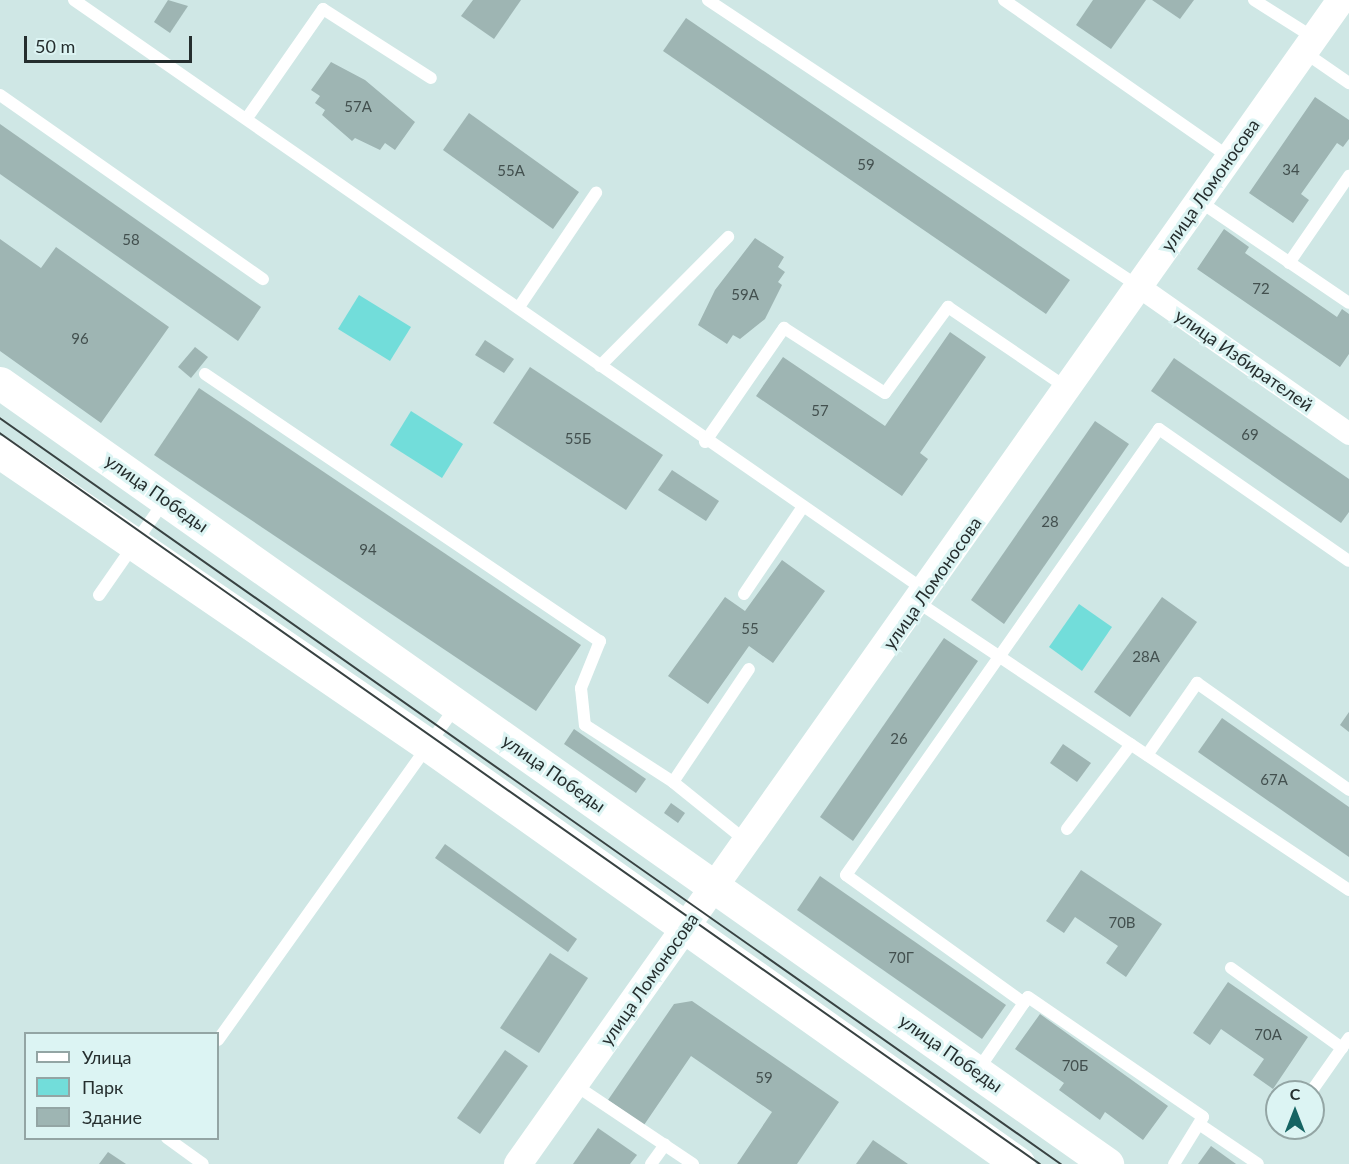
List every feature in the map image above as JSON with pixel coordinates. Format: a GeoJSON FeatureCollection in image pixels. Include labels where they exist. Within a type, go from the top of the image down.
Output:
{"type":"FeatureCollection","features":[{"type":"Feature","properties":{"kind":"main road","name":"улица Победы"},"geometry":{"type":"LineString","coordinates":[[0,383],[1107,1164]]}},
{"type":"Feature","properties":{"kind":"main road"},"geometry":{"type":"LineString","coordinates":[[0,452],[428,745],[684,929],[1019,1164]]}},
{"type":"Feature","properties":{"kind":"street","name":"улица Ломоносова"},"geometry":{"type":"LineString","coordinates":[[518,1164],[746,841],[923,597],[1198,200],[1341,0]]}},
{"type":"Feature","properties":{"kind":"street","name":"улица Избирателей"},"geometry":{"type":"LineString","coordinates":[[1138,286],[1346,426]]}},
{"type":"Feature","properties":{"kind":"lane"},"geometry":{"type":"LineString","coordinates":[[74,0],[519,307],[705,442],[802,508],[1000,657],[1349,890]]}},
{"type":"Feature","properties":{"kind":"lane"},"geometry":{"type":"LineString","coordinates":[[708,0],[1138,286]]}},
{"type":"Feature","properties":{"kind":"lane"},"geometry":{"type":"LineString","coordinates":[[1004,0],[1229,157]]}},
{"type":"Feature","properties":{"kind":"lane"},"geometry":{"type":"LineString","coordinates":[[1254,0],[1309,45],[1349,83]]}},
{"type":"Feature","properties":{"kind":"lane"},"geometry":{"type":"LineString","coordinates":[[247,118],[323,9],[431,78]]}},
{"type":"Feature","properties":{"kind":"lane"},"geometry":{"type":"LineString","coordinates":[[0,95],[263,279]]}},
{"type":"Feature","properties":{"kind":"lane"},"geometry":{"type":"LineString","coordinates":[[1289,263],[1349,176]]}},
{"type":"Feature","properties":{"kind":"lane"},"geometry":{"type":"LineString","coordinates":[[519,307],[596,193]]}},
{"type":"Feature","properties":{"kind":"lane"},"geometry":{"type":"LineString","coordinates":[[1198,200],[1349,303]]}},
{"type":"Feature","properties":{"kind":"lane"},"geometry":{"type":"LineString","coordinates":[[600,366],[728,237]]}},
{"type":"Feature","properties":{"kind":"lane"},"geometry":{"type":"LineString","coordinates":[[705,442],[784,328],[885,393],[948,307],[1067,388]]}},
{"type":"Feature","properties":{"kind":"lane"},"geometry":{"type":"LineString","coordinates":[[205,374],[600,641],[581,687],[585,725],[673,782],[746,841]]}},
{"type":"Feature","properties":{"kind":"lane"},"geometry":{"type":"LineString","coordinates":[[1024,1003],[846,875],[1158,429],[1349,561]]}},
{"type":"Feature","properties":{"kind":"lane"},"geometry":{"type":"LineString","coordinates":[[99,595],[166,499]]}},
{"type":"Feature","properties":{"kind":"lane"},"geometry":{"type":"LineString","coordinates":[[744,594],[802,508]]}},
{"type":"Feature","properties":{"kind":"lane"},"geometry":{"type":"LineString","coordinates":[[673,782],[749,669]]}},
{"type":"Feature","properties":{"kind":"lane"},"geometry":{"type":"LineString","coordinates":[[1147,755],[1197,683],[1349,790]]}},
{"type":"Feature","properties":{"kind":"lane"},"geometry":{"type":"LineString","coordinates":[[219,1039],[458,704]]}},
{"type":"Feature","properties":{"kind":"lane"},"geometry":{"type":"LineString","coordinates":[[1067,829],[1131,744]]}},
{"type":"Feature","properties":{"kind":"lane"},"geometry":{"type":"LineString","coordinates":[[1231,968],[1346,1043],[1320,1080]]}},
{"type":"Feature","properties":{"kind":"lane"},"geometry":{"type":"LineString","coordinates":[[977,1072],[1028,997],[1203,1117],[1174,1164]]}},
{"type":"Feature","properties":{"kind":"lane"},"geometry":{"type":"LineString","coordinates":[[575,1085],[693,1164]]}},
{"type":"Feature","properties":{"kind":"lane"},"geometry":{"type":"LineString","coordinates":[[1199,1124],[1258,1164]]}},
{"type":"Feature","properties":{"kind":"lane"},"geometry":{"type":"LineString","coordinates":[[170,1140],[203,1164]]}},
{"type":"Feature","properties":{"kind":"lane"},"geometry":{"type":"LineString","coordinates":[[651,1164],[665,1145]]}},
{"type":"Feature","properties":{"kind":"green space"},"geometry":{"type":"Polygon","coordinates":[[[359,295],[411,327],[390,361],[338,329],[359,295]]]}},
{"type":"Feature","properties":{"kind":"green space"},"geometry":{"type":"Polygon","coordinates":[[[411,411],[463,444],[442,478],[390,445],[411,411]]]}},
{"type":"Feature","properties":{"kind":"green space"},"geometry":{"type":"Polygon","coordinates":[[[1079,604],[1112,627],[1082,671],[1049,647],[1079,604]]]}},
{"type":"Feature","properties":{"kind":"building"},"geometry":{"type":"Polygon","coordinates":[[[168,0],[188,6],[170,33],[154,22],[168,0]]]}},
{"type":"Feature","properties":{"kind":"building"},"geometry":{"type":"Polygon","coordinates":[[[473,0],[521,0],[494,39],[461,16],[473,0]]]}},
{"type":"Feature","properties":{"kind":"building"},"geometry":{"type":"Polygon","coordinates":[[[1093,0],[1146,0],[1111,49],[1076,25],[1093,0]]]}},
{"type":"Feature","properties":{"kind":"building"},"geometry":{"type":"Polygon","coordinates":[[[1152,0],[1194,0],[1180,19],[1152,0]]]}},
{"type":"Feature","properties":{"kind":"building"},"geometry":{"type":"Polygon","coordinates":[[[686,18],[1070,280],[1046,314],[663,51],[686,18]]]}},
{"type":"Feature","properties":{"kind":"building"},"geometry":{"type":"Polygon","coordinates":[[[331,62],[365,80],[415,122],[395,150],[385,143],[380,150],[355,138],[352,141],[322,115],[325,110],[315,103],[320,96],[311,90],[331,62]]]}},
{"type":"Feature","properties":{"kind":"building"},"geometry":{"type":"Polygon","coordinates":[[[1315,97],[1349,120],[1349,139],[1343,147],[1337,143],[1301,194],[1309,200],[1293,223],[1249,193],[1315,97]]]}},
{"type":"Feature","properties":{"kind":"building"},"geometry":{"type":"Polygon","coordinates":[[[469,113],[579,192],[553,229],[443,150],[469,113]]]}},
{"type":"Feature","properties":{"kind":"building"},"geometry":{"type":"Polygon","coordinates":[[[0,124],[261,307],[238,341],[0,174],[0,124]]]}},
{"type":"Feature","properties":{"kind":"building"},"geometry":{"type":"Polygon","coordinates":[[[1224,229],[1249,247],[1245,253],[1337,317],[1342,309],[1349,314],[1349,354],[1340,367],[1197,269],[1224,229]]]}},
{"type":"Feature","properties":{"kind":"building"},"geometry":{"type":"Polygon","coordinates":[[[755,238],[784,257],[778,267],[785,272],[778,282],[782,285],[765,319],[740,339],[733,335],[727,344],[698,325],[715,290],[755,238]]]}},
{"type":"Feature","properties":{"kind":"building"},"geometry":{"type":"Polygon","coordinates":[[[0,239],[41,268],[56,247],[169,327],[101,423],[0,351],[0,239]]]}},
{"type":"Feature","properties":{"kind":"building"},"geometry":{"type":"Polygon","coordinates":[[[950,332],[986,357],[920,453],[928,459],[902,496],[756,396],[783,357],[885,426],[950,332]]]}},
{"type":"Feature","properties":{"kind":"building"},"geometry":{"type":"Polygon","coordinates":[[[485,340],[514,359],[504,373],[475,355],[485,340]]]}},
{"type":"Feature","properties":{"kind":"building"},"geometry":{"type":"Polygon","coordinates":[[[195,347],[208,357],[191,378],[178,367],[195,347]]]}},
{"type":"Feature","properties":{"kind":"building"},"geometry":{"type":"Polygon","coordinates":[[[1174,358],[1349,479],[1349,512],[1341,523],[1151,391],[1174,358]]]}},
{"type":"Feature","properties":{"kind":"building"},"geometry":{"type":"Polygon","coordinates":[[[530,367],[663,455],[626,510],[493,423],[530,367]]]}},
{"type":"Feature","properties":{"kind":"building"},"geometry":{"type":"Polygon","coordinates":[[[199,388],[581,645],[536,711],[154,455],[199,388]]]}},
{"type":"Feature","properties":{"kind":"building"},"geometry":{"type":"Polygon","coordinates":[[[1095,421],[1129,444],[1004,624],[971,600],[1095,421]]]}},
{"type":"Feature","properties":{"kind":"building"},"geometry":{"type":"Polygon","coordinates":[[[672,470],[719,501],[706,521],[658,490],[672,470]]]}},
{"type":"Feature","properties":{"kind":"building"},"geometry":{"type":"Polygon","coordinates":[[[782,560],[825,591],[773,663],[749,646],[708,704],[668,676],[725,597],[745,611],[782,560]]]}},
{"type":"Feature","properties":{"kind":"building"},"geometry":{"type":"Polygon","coordinates":[[[1162,597],[1197,622],[1130,717],[1094,692],[1162,597]]]}},
{"type":"Feature","properties":{"kind":"building"},"geometry":{"type":"Polygon","coordinates":[[[944,638],[978,661],[853,841],[820,817],[944,638]]]}},
{"type":"Feature","properties":{"kind":"building"},"geometry":{"type":"Polygon","coordinates":[[[1349,712],[1349,732],[1340,725],[1349,712]]]}},
{"type":"Feature","properties":{"kind":"building"},"geometry":{"type":"Polygon","coordinates":[[[1222,718],[1349,807],[1349,857],[1198,752],[1222,718]]]}},
{"type":"Feature","properties":{"kind":"building"},"geometry":{"type":"Polygon","coordinates":[[[574,729],[646,779],[636,793],[564,744],[574,729]]]}},
{"type":"Feature","properties":{"kind":"building"},"geometry":{"type":"Polygon","coordinates":[[[1063,744],[1091,763],[1077,782],[1050,763],[1063,744]]]}},
{"type":"Feature","properties":{"kind":"building"},"geometry":{"type":"Polygon","coordinates":[[[671,803],[685,813],[678,823],[664,813],[671,803]]]}},
{"type":"Feature","properties":{"kind":"building"},"geometry":{"type":"Polygon","coordinates":[[[445,844],[577,939],[568,952],[435,858],[445,844]]]}},
{"type":"Feature","properties":{"kind":"building"},"geometry":{"type":"Polygon","coordinates":[[[1081,870],[1162,924],[1126,977],[1106,963],[1118,946],[1075,917],[1064,933],[1046,921],[1081,870]]]}},
{"type":"Feature","properties":{"kind":"building"},"geometry":{"type":"Polygon","coordinates":[[[820,876],[1006,1005],[982,1039],[797,910],[820,876]]]}},
{"type":"Feature","properties":{"kind":"building"},"geometry":{"type":"Polygon","coordinates":[[[550,953],[588,978],[539,1053],[500,1028],[550,953]]]}},
{"type":"Feature","properties":{"kind":"building"},"geometry":{"type":"Polygon","coordinates":[[[1228,982],[1308,1037],[1279,1080],[1265,1080],[1265,1083],[1253,1075],[1264,1059],[1221,1029],[1210,1045],[1193,1033],[1228,982]]]}},
{"type":"Feature","properties":{"kind":"building"},"geometry":{"type":"Polygon","coordinates":[[[692,1001],[839,1102],[797,1164],[737,1164],[772,1112],[691,1056],[644,1125],[608,1100],[674,1004],[692,1001]]]}},
{"type":"Feature","properties":{"kind":"building"},"geometry":{"type":"Polygon","coordinates":[[[1040,1014],[1168,1106],[1143,1140],[1105,1112],[1100,1120],[1059,1090],[1064,1083],[1015,1049],[1040,1014]]]}},
{"type":"Feature","properties":{"kind":"building"},"geometry":{"type":"Polygon","coordinates":[[[505,1050],[528,1066],[480,1134],[457,1118],[505,1050]]]}},
{"type":"Feature","properties":{"kind":"building"},"geometry":{"type":"Polygon","coordinates":[[[598,1128],[637,1155],[630,1164],[573,1164],[598,1128]]]}},
{"type":"Feature","properties":{"kind":"building"},"geometry":{"type":"Polygon","coordinates":[[[873,1140],[908,1164],[856,1164],[873,1140]]]}},
{"type":"Feature","properties":{"kind":"building"},"geometry":{"type":"Polygon","coordinates":[[[1211,1146],[1236,1164],[1198,1164],[1211,1146]]]}},
{"type":"Feature","properties":{"kind":"building"},"geometry":{"type":"Polygon","coordinates":[[[108,1152],[126,1164],[99,1164],[108,1152]]]}},
{"type":"Feature","properties":{"kind":"tram line"},"geometry":{"type":"LineString","coordinates":[[0,418],[1061,1164]]}},
{"type":"Feature","properties":{"kind":"tram line"},"geometry":{"type":"LineString","coordinates":[[0,433],[1040,1164]]}}]}
